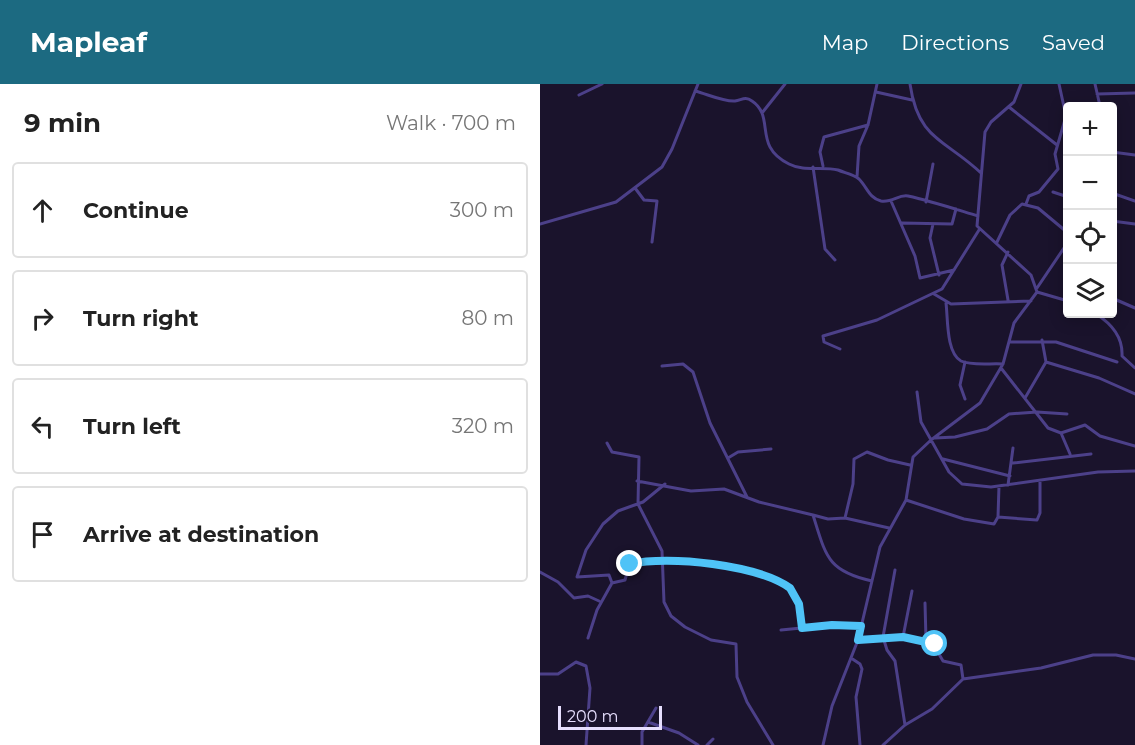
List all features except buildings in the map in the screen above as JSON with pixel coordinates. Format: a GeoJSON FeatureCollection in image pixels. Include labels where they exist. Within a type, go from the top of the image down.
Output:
{"type":"FeatureCollection","features":[{"type":"Feature","properties":{"kind":"street"},"geometry":{"type":"LineString","coordinates":[[579,95],[602,84]]}},
{"type":"Feature","properties":{"kind":"street"},"geometry":{"type":"LineString","coordinates":[[540,224],[616,202],[666,162],[698,84]]}},
{"type":"Feature","properties":{"kind":"street"},"geometry":{"type":"LineString","coordinates":[[762,113],[785,84]]}},
{"type":"Feature","properties":{"kind":"street"},"geometry":{"type":"LineString","coordinates":[[856,177],[859,146],[868,124],[878,84]]}},
{"type":"Feature","properties":{"kind":"street"},"geometry":{"type":"LineString","coordinates":[[910,84],[917,116],[931,135],[961,155],[981,173]]}},
{"type":"Feature","properties":{"kind":"street"},"geometry":{"type":"LineString","coordinates":[[840,349],[824,342],[823,336],[877,320],[934,294],[947,283],[980,230],[978,216],[985,132],[995,118],[1010,107],[1021,84]]}},
{"type":"Feature","properties":{"kind":"street"},"geometry":{"type":"LineString","coordinates":[[997,242],[1014,209],[1026,204],[1029,196],[1039,192],[1058,169],[1055,153],[1066,116],[1059,84]]}},
{"type":"Feature","properties":{"kind":"street"},"geometry":{"type":"LineString","coordinates":[[1095,84],[1099,102]]}},
{"type":"Feature","properties":{"kind":"street"},"geometry":{"type":"LineString","coordinates":[[695,91],[732,101],[749,99],[758,105],[762,113],[770,151],[791,165],[823,167],[856,177],[875,199],[891,201],[904,195],[978,216]]}},
{"type":"Feature","properties":{"kind":"street"},"geometry":{"type":"LineString","coordinates":[[876,92],[912,100]]}},
{"type":"Feature","properties":{"kind":"street"},"geometry":{"type":"LineString","coordinates":[[1097,94],[1135,93]]}},
{"type":"Feature","properties":{"kind":"street"},"geometry":{"type":"LineString","coordinates":[[1010,107],[1058,145]]}},
{"type":"Feature","properties":{"kind":"street"},"geometry":{"type":"LineString","coordinates":[[823,167],[820,152],[824,137],[868,124]]}},
{"type":"Feature","properties":{"kind":"street"},"geometry":{"type":"LineString","coordinates":[[1117,153],[1135,155]]}},
{"type":"Feature","properties":{"kind":"street"},"geometry":{"type":"LineString","coordinates":[[926,202],[933,164]]}},
{"type":"Feature","properties":{"kind":"street"},"geometry":{"type":"LineString","coordinates":[[813,167],[825,249],[835,260]]}},
{"type":"Feature","properties":{"kind":"street"},"geometry":{"type":"LineString","coordinates":[[635,188],[644,200],[657,201],[652,242]]}},
{"type":"Feature","properties":{"kind":"street"},"geometry":{"type":"LineString","coordinates":[[1053,192],[1063,195]]}},
{"type":"Feature","properties":{"kind":"street"},"geometry":{"type":"LineString","coordinates":[[1117,194],[1135,201]]}},
{"type":"Feature","properties":{"kind":"street"},"geometry":{"type":"LineString","coordinates":[[891,201],[915,256],[920,278],[939,275],[955,269]]}},
{"type":"Feature","properties":{"kind":"street"},"geometry":{"type":"LineString","coordinates":[[1026,204],[1045,213],[1063,228]]}},
{"type":"Feature","properties":{"kind":"street"},"geometry":{"type":"LineString","coordinates":[[902,223],[953,223],[956,209]]}},
{"type":"Feature","properties":{"kind":"street"},"geometry":{"type":"LineString","coordinates":[[1117,222],[1135,224]]}},
{"type":"Feature","properties":{"kind":"street"},"geometry":{"type":"LineString","coordinates":[[933,224],[930,238],[939,275]]}},
{"type":"Feature","properties":{"kind":"street"},"geometry":{"type":"LineString","coordinates":[[980,230],[997,242],[1031,275],[1037,290],[1063,299]]}},
{"type":"Feature","properties":{"kind":"street"},"geometry":{"type":"LineString","coordinates":[[823,745],[832,706],[858,640],[880,547],[906,500],[910,465],[916,453],[976,407],[1002,366],[1014,323],[1031,301],[1063,250]]}},
{"type":"Feature","properties":{"kind":"street"},"geometry":{"type":"LineString","coordinates":[[1008,252],[1002,265],[1008,300]]}},
{"type":"Feature","properties":{"kind":"street"},"geometry":{"type":"LineString","coordinates":[[934,294],[946,303],[1031,301]]}},
{"type":"Feature","properties":{"kind":"street"},"geometry":{"type":"LineString","coordinates":[[1117,300],[1135,308]]}},
{"type":"Feature","properties":{"kind":"street"},"geometry":{"type":"LineString","coordinates":[[946,303],[952,345],[957,357],[965,362],[1002,366],[1048,428],[1061,433],[1086,425],[1100,436],[1135,446]]}},
{"type":"Feature","properties":{"kind":"street"},"geometry":{"type":"LineString","coordinates":[[1101,318],[1113,328],[1122,343],[1122,356],[1135,368]]}},
{"type":"Feature","properties":{"kind":"street"},"geometry":{"type":"LineString","coordinates":[[1009,342],[1042,340],[1056,342],[1117,362]]}},
{"type":"Feature","properties":{"kind":"street"},"geometry":{"type":"LineString","coordinates":[[1024,398],[1046,362],[1042,340]]}},
{"type":"Feature","properties":{"kind":"street"},"geometry":{"type":"LineString","coordinates":[[964,399],[960,385],[965,362]]}},
{"type":"Feature","properties":{"kind":"street"},"geometry":{"type":"LineString","coordinates":[[1046,362],[1100,378],[1135,394]]}},
{"type":"Feature","properties":{"kind":"street"},"geometry":{"type":"LineString","coordinates":[[662,366],[683,364],[688,365],[693,372],[708,419],[748,498]]}},
{"type":"Feature","properties":{"kind":"street"},"geometry":{"type":"LineString","coordinates":[[917,392],[920,417],[941,458],[962,484],[999,486],[1091,473],[1135,471]]}},
{"type":"Feature","properties":{"kind":"street"},"geometry":{"type":"LineString","coordinates":[[932,439],[960,436],[987,429],[1010,414],[1037,412],[1067,414]]}},
{"type":"Feature","properties":{"kind":"street"},"geometry":{"type":"LineString","coordinates":[[1061,433],[1070,454]]}},
{"type":"Feature","properties":{"kind":"street"},"geometry":{"type":"LineString","coordinates":[[607,443],[612,452],[638,455],[638,504],[659,544],[664,562],[663,600],[671,616],[703,636],[736,644],[737,677],[747,702],[773,745]]}},
{"type":"Feature","properties":{"kind":"street"},"geometry":{"type":"LineString","coordinates":[[1008,485],[1013,463],[1013,448]]}},
{"type":"Feature","properties":{"kind":"street"},"geometry":{"type":"LineString","coordinates":[[728,458],[738,452],[771,450]]}},
{"type":"Feature","properties":{"kind":"street"},"geometry":{"type":"LineString","coordinates":[[845,518],[853,484],[854,459],[867,452],[910,465]]}},
{"type":"Feature","properties":{"kind":"street"},"geometry":{"type":"LineString","coordinates":[[1013,463],[1070,454],[1091,454]]}},
{"type":"Feature","properties":{"kind":"street"},"geometry":{"type":"LineString","coordinates":[[941,458],[1010,476]]}},
{"type":"Feature","properties":{"kind":"street"},"geometry":{"type":"LineString","coordinates":[[637,481],[665,484],[691,491],[724,489],[748,498],[828,519],[845,518],[889,528]]}},
{"type":"Feature","properties":{"kind":"street"},"geometry":{"type":"LineString","coordinates":[[998,517],[1037,520],[1040,482]]}},
{"type":"Feature","properties":{"kind":"street"},"geometry":{"type":"LineString","coordinates":[[612,583],[609,575],[578,578],[577,573],[586,550],[603,524],[618,511],[638,504],[665,484]]}},
{"type":"Feature","properties":{"kind":"street"},"geometry":{"type":"LineString","coordinates":[[906,500],[988,524],[995,523],[998,517],[999,486]]}},
{"type":"Feature","properties":{"kind":"street"},"geometry":{"type":"LineString","coordinates":[[813,515],[830,562],[847,575],[872,581]]}},
{"type":"Feature","properties":{"kind":"street"},"geometry":{"type":"LineString","coordinates":[[588,638],[600,602],[612,583],[626,580],[632,564],[664,562],[739,567],[785,584],[795,593],[802,628]]}},
{"type":"Feature","properties":{"kind":"street"},"geometry":{"type":"LineString","coordinates":[[895,570],[884,619],[883,637],[887,650],[895,661],[905,725]]}},
{"type":"Feature","properties":{"kind":"street"},"geometry":{"type":"LineString","coordinates":[[540,572],[558,582],[574,598],[590,596],[600,602]]}},
{"type":"Feature","properties":{"kind":"street"},"geometry":{"type":"LineString","coordinates":[[903,637],[912,591]]}},
{"type":"Feature","properties":{"kind":"street"},"geometry":{"type":"LineString","coordinates":[[925,603],[926,640]]}},
{"type":"Feature","properties":{"kind":"street"},"geometry":{"type":"LineString","coordinates":[[781,630],[832,625],[861,626]]}},
{"type":"Feature","properties":{"kind":"street"},"geometry":{"type":"LineString","coordinates":[[858,640],[883,637],[926,640],[935,644],[943,661],[959,663],[963,679]]}},
{"type":"Feature","properties":{"kind":"street"},"geometry":{"type":"LineString","coordinates":[[883,745],[905,725],[932,709],[963,679],[1041,668],[1093,655],[1116,654],[1135,659]]}},
{"type":"Feature","properties":{"kind":"street"},"geometry":{"type":"LineString","coordinates":[[851,658],[860,664],[862,669],[856,697],[860,745]]}},
{"type":"Feature","properties":{"kind":"street"},"geometry":{"type":"LineString","coordinates":[[540,674],[558,674],[576,662],[586,666],[590,688],[586,745]]}},
{"type":"Feature","properties":{"kind":"street"},"geometry":{"type":"LineString","coordinates":[[642,745],[642,732],[656,708]]}},
{"type":"Feature","properties":{"kind":"street"},"geometry":{"type":"LineString","coordinates":[[648,722],[679,733],[698,745]]}},
{"type":"Feature","properties":{"kind":"street"},"geometry":{"type":"LineString","coordinates":[[707,745],[713,739]]}},
{"type":"Feature","properties":{"kind":"route"},"geometry":{"type":"LineString","coordinates":[[630,564],[691,562],[739,567],[790,588],[795,593],[799,604],[802,628],[832,625],[861,626],[858,640],[903,637],[926,640],[935,644]]}}]}
